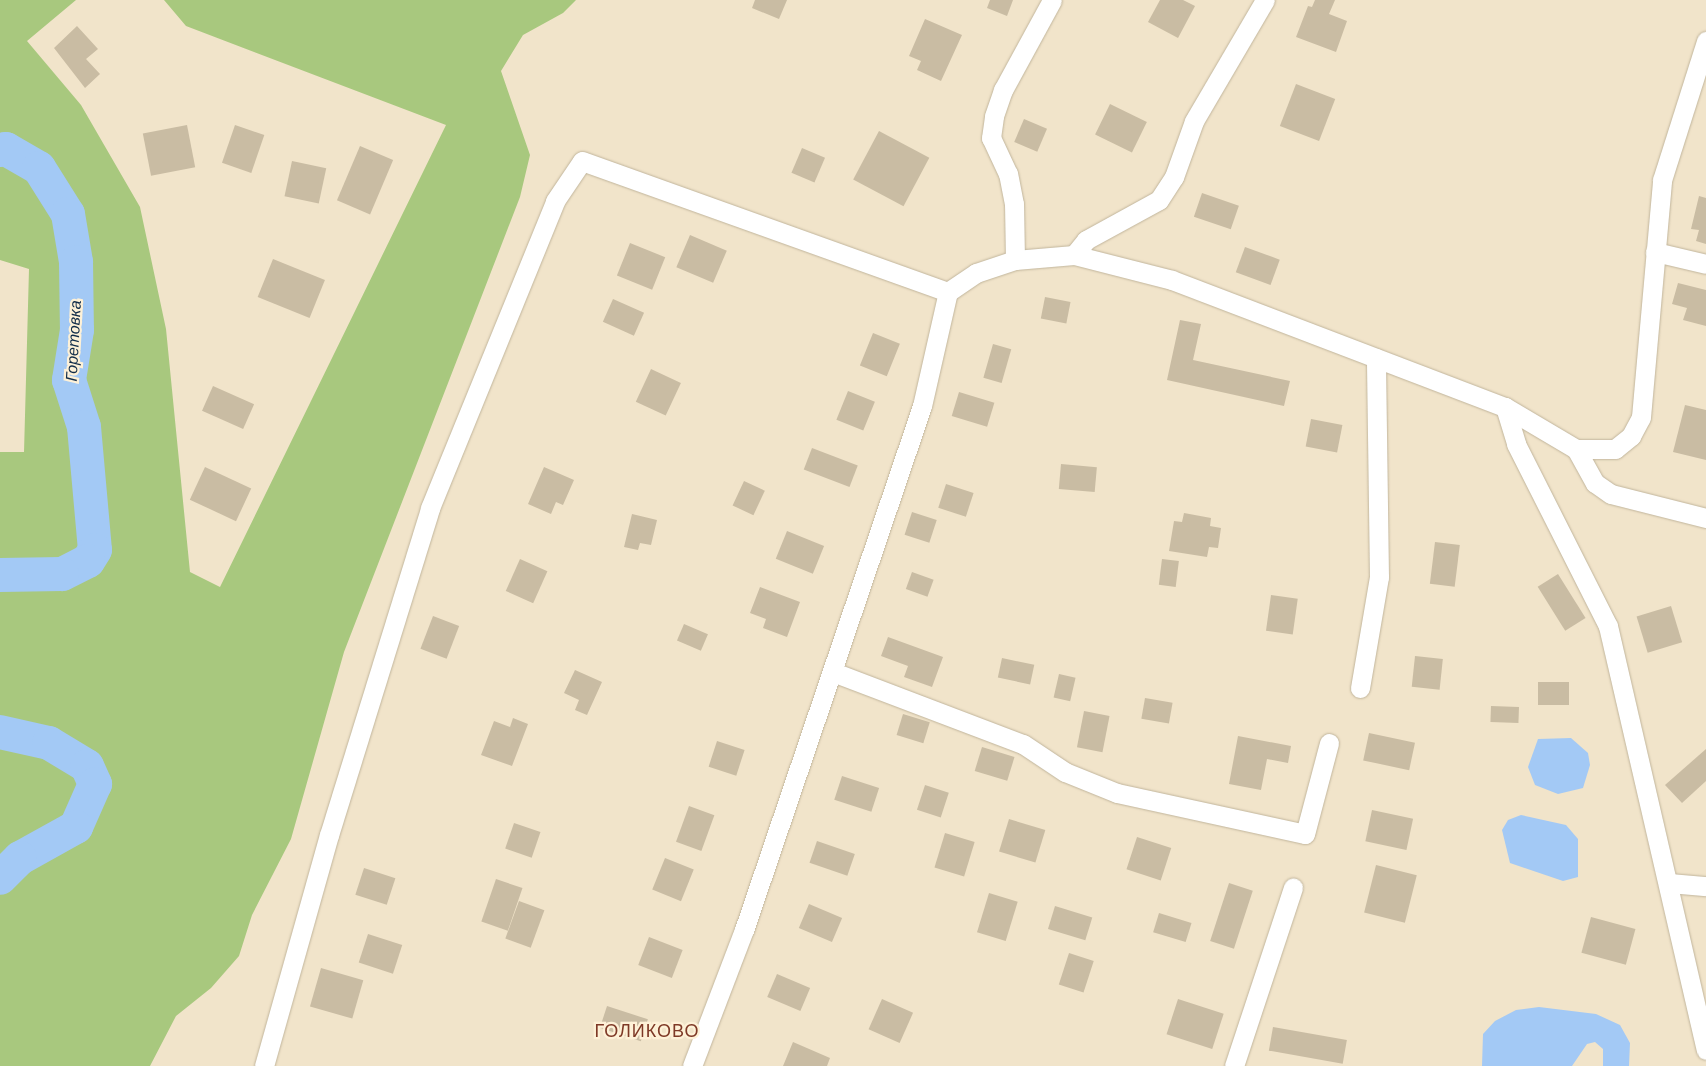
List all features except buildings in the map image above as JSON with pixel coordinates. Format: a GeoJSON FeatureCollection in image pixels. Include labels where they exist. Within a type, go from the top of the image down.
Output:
{"type":"FeatureCollection","features":[{"type":"Feature","properties":{"kind":"street"},"geometry":{"type":"LineString","coordinates":[[1015,260],[1014,204],[1008,174],[992,138],[994,116],[1003,90],[1052,0]]}},
{"type":"Feature","properties":{"kind":"street"},"geometry":{"type":"LineString","coordinates":[[1074,255],[1086,240],[1159,200],[1174,177],[1194,121],[1265,0]]}},
{"type":"Feature","properties":{"kind":"street"},"geometry":{"type":"LineString","coordinates":[[1576,449],[1615,449],[1631,436],[1641,417],[1662,180],[1706,41]]}},
{"type":"Feature","properties":{"kind":"street"},"geometry":{"type":"LineString","coordinates":[[264,1066],[329,835],[430,508],[555,201],[582,161],[948,292]]}},
{"type":"Feature","properties":{"kind":"street"},"geometry":{"type":"LineString","coordinates":[[1655,252],[1706,264]]}},
{"type":"Feature","properties":{"kind":"street"},"geometry":{"type":"LineString","coordinates":[[692,1066],[833,672],[922,406],[948,292],[976,273],[1015,260],[1074,255],[1172,280],[1505,407],[1576,449],[1595,483],[1611,494],[1706,518]]}},
{"type":"Feature","properties":{"kind":"street"},"geometry":{"type":"LineString","coordinates":[[1360,688],[1379,577],[1376,358]]}},
{"type":"Feature","properties":{"kind":"street"},"geometry":{"type":"LineString","coordinates":[[1505,407],[1516,444],[1608,626],[1670,883],[1706,1050]]}},
{"type":"Feature","properties":{"kind":"street"},"geometry":{"type":"LineString","coordinates":[[833,672],[1023,744],[1065,772],[1117,793],[1305,834],[1329,743]]}},
{"type":"Feature","properties":{"kind":"street"},"geometry":{"type":"LineString","coordinates":[[1670,883],[1706,886]]}},
{"type":"Feature","properties":{"kind":"street"},"geometry":{"type":"LineString","coordinates":[[1234,1066],[1293,888]]}},
{"type":"Feature","properties":{"kind":"green space"},"geometry":{"type":"Polygon","coordinates":[[[0,0],[76,0],[27,41],[81,105],[140,207],[166,329],[190,572],[220,587],[446,125],[186,26],[164,0],[576,0],[563,13],[523,35],[501,71],[530,155],[520,197],[344,652],[291,839],[252,915],[239,956],[211,988],[176,1016],[150,1066],[0,1066],[0,452],[24,452],[29,269],[0,260],[0,0]]]}},
{"type":"Feature","properties":{"kind":"water"},"geometry":{"type":"Polygon","coordinates":[[[1571,738],[1588,753],[1590,765],[1583,788],[1558,794],[1535,785],[1528,767],[1538,739],[1571,738]]]}},
{"type":"Feature","properties":{"kind":"water"},"geometry":{"type":"Polygon","coordinates":[[[1521,815],[1566,825],[1578,839],[1578,877],[1563,881],[1510,863],[1502,830],[1508,820],[1521,815]]]}},
{"type":"Feature","properties":{"kind":"water"},"geometry":{"type":"Polygon","coordinates":[[[1539,1007],[1596,1014],[1620,1025],[1630,1043],[1629,1066],[1603,1066],[1603,1049],[1595,1042],[1587,1044],[1572,1066],[1482,1066],[1483,1034],[1495,1021],[1516,1010],[1539,1007]]]}},
{"type":"Feature","properties":{"kind":"waterway","name":"Горетовка"},"geometry":{"type":"LineString","coordinates":[[0,150],[6,149],[39,168],[68,214],[76,262],[77,330],[69,380],[84,427],[95,550],[88,561],[62,574],[0,575]]}},
{"type":"Feature","properties":{"kind":"waterway","name":"Горетовка"},"geometry":{"type":"LineString","coordinates":[[0,732],[49,743],[87,766],[95,784],[76,827],[20,858],[0,878]]}},
{"type":"Feature","properties":{"kind":"district","name":"ГОЛИКОВО"},"geometry":{"type":"Point","coordinates":[647,1031]}}]}
